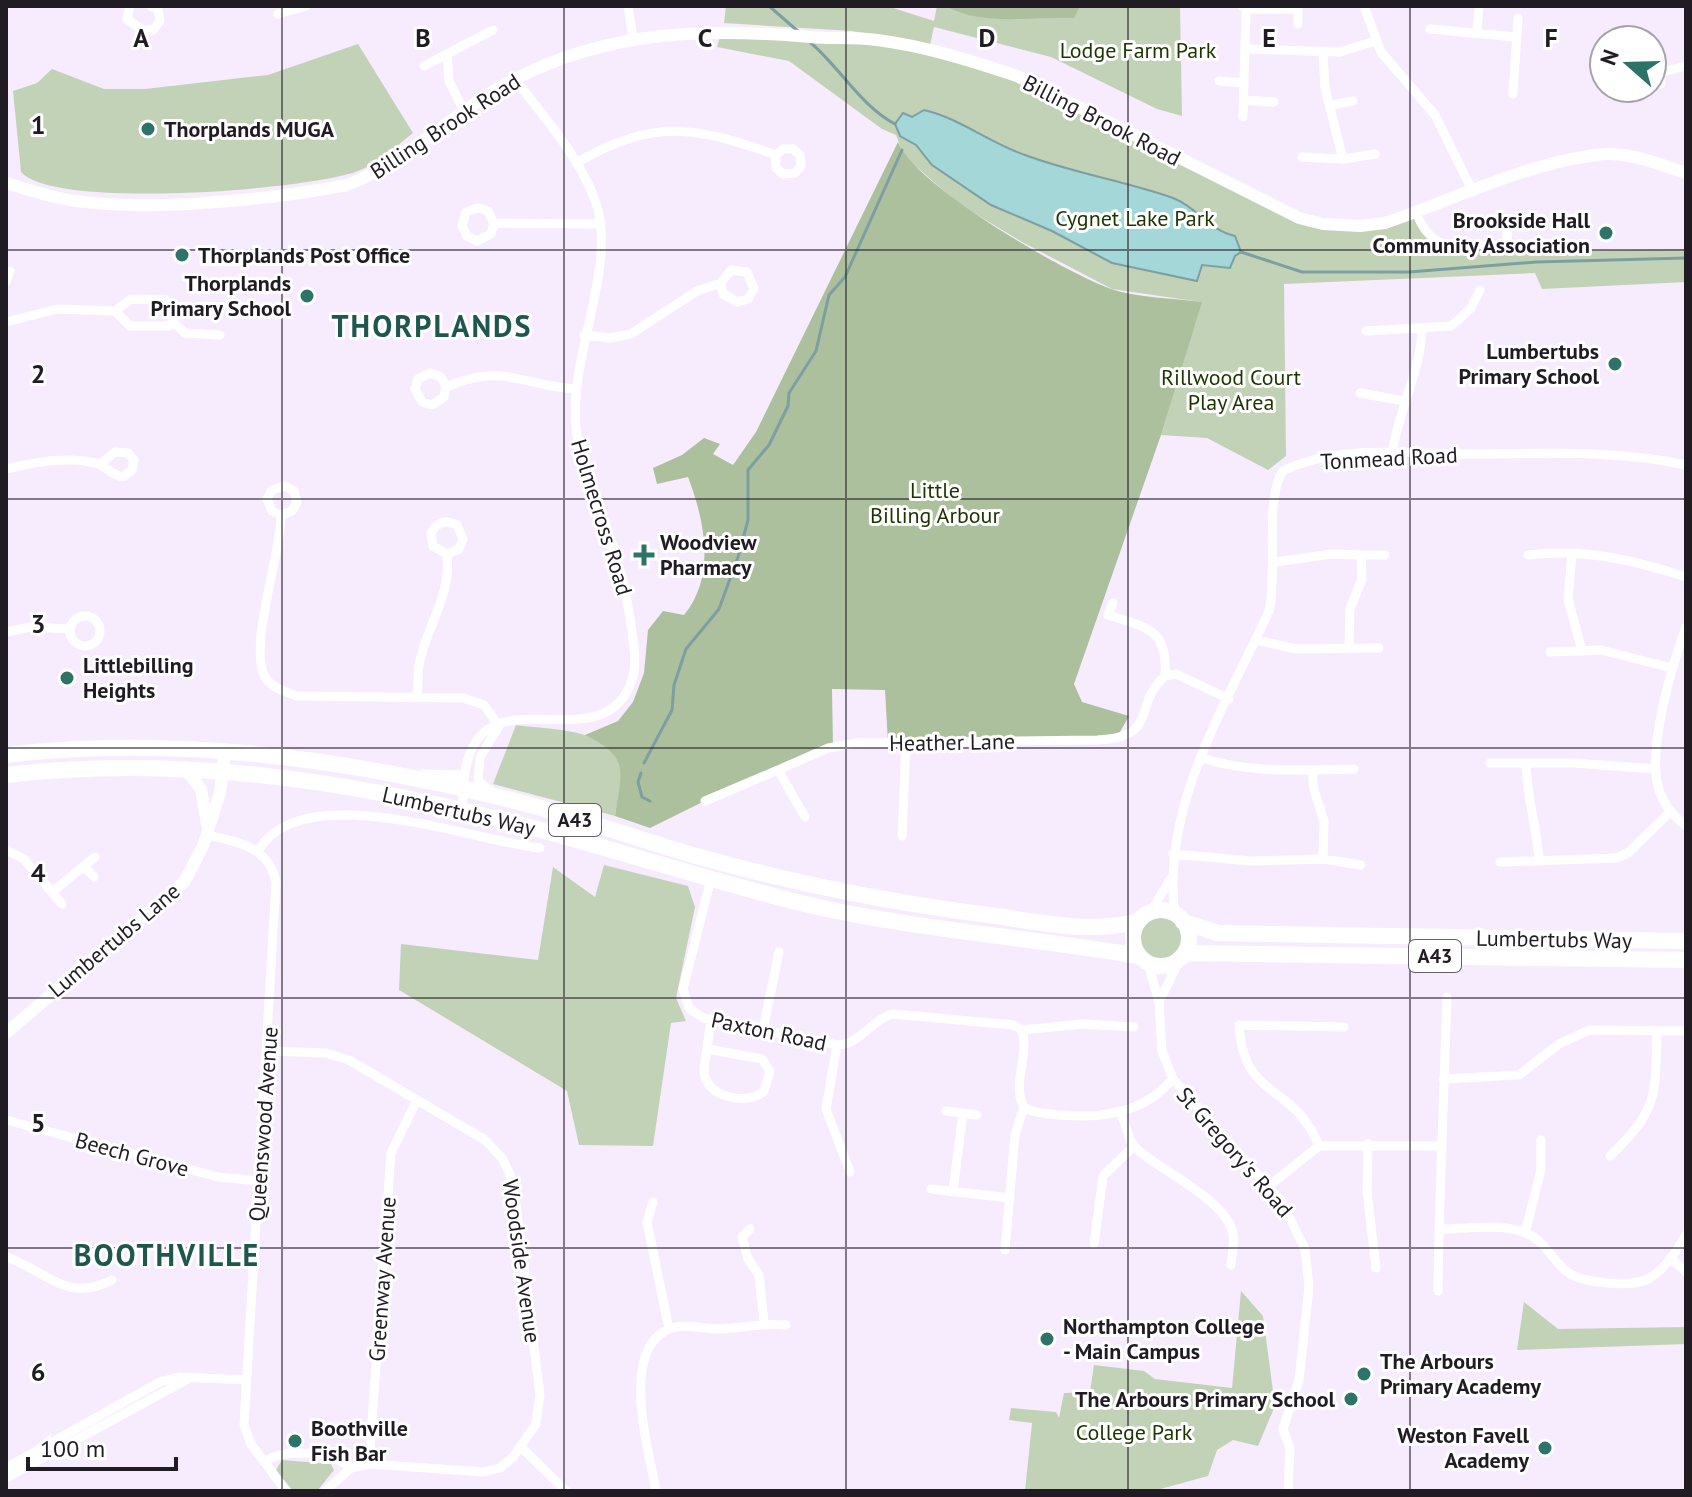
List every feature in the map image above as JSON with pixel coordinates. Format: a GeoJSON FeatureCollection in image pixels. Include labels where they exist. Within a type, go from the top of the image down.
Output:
{"type":"FeatureCollection","features":[{"type":"Feature","properties":{"kind":"highway","name":"Lumbertubs Way"},"geometry":{"type":"LineString","coordinates":[[6,755],[128,748],[225,751],[462,782],[516,802],[714,861],[923,907],[1099,929],[1144,917]]}},
{"type":"Feature","properties":{"kind":"highway","name":"Lumbertubs Way"},"geometry":{"type":"LineString","coordinates":[[6,775],[185,769],[309,780],[463,810],[807,904],[918,926],[1144,959]]}},
{"type":"Feature","properties":{"kind":"highway","name":"A43"},"geometry":{"type":"LineString","coordinates":[[1144,917],[1167,911],[1179,918]]}},
{"type":"Feature","properties":{"kind":"highway"},"geometry":{"type":"LineString","coordinates":[[1144,917],[1133,939],[1144,959]]}},
{"type":"Feature","properties":{"kind":"highway","name":"Lumbertubs Way"},"geometry":{"type":"LineString","coordinates":[[1179,918],[1218,933],[1686,941]]}},
{"type":"Feature","properties":{"kind":"highway"},"geometry":{"type":"LineString","coordinates":[[1179,918],[1189,937],[1182,956]]}},
{"type":"Feature","properties":{"kind":"highway","name":"Lumbertubs Way"},"geometry":{"type":"LineString","coordinates":[[1182,956],[1686,960]]}},
{"type":"Feature","properties":{"kind":"highway","name":"A43"},"geometry":{"type":"LineString","coordinates":[[1144,959],[1164,966],[1182,956]]}},
{"type":"Feature","properties":{"kind":"street"},"geometry":{"type":"LineString","coordinates":[[128,7],[127,19],[132,26],[153,30],[160,21],[158,10],[151,6]]}},
{"type":"Feature","properties":{"kind":"street"},"geometry":{"type":"LineString","coordinates":[[278,14],[303,6]]}},
{"type":"Feature","properties":{"kind":"street"},"geometry":{"type":"LineString","coordinates":[[628,6],[633,38]]}},
{"type":"Feature","properties":{"kind":"street"},"geometry":{"type":"LineString","coordinates":[[1364,6],[1375,41],[1395,72],[1435,115],[1473,192]]}},
{"type":"Feature","properties":{"kind":"street"},"geometry":{"type":"LineString","coordinates":[[1477,32],[1479,6]]}},
{"type":"Feature","properties":{"kind":"street"},"geometry":{"type":"LineString","coordinates":[[1243,117],[1244,7],[1298,7],[1298,24]]}},
{"type":"Feature","properties":{"kind":"street"},"geometry":{"type":"LineString","coordinates":[[1513,94],[1518,18]]}},
{"type":"Feature","properties":{"kind":"street"},"geometry":{"type":"LineString","coordinates":[[1430,29],[1515,37]]}},
{"type":"Feature","properties":{"kind":"street"},"geometry":{"type":"LineString","coordinates":[[424,66],[493,30]]}},
{"type":"Feature","properties":{"kind":"street","name":"Billing Brook Road"},"geometry":{"type":"LineString","coordinates":[[6,183],[60,198],[110,203],[167,204],[316,191],[371,176],[515,79],[588,48],[633,38],[721,32],[875,40],[929,49],[1017,76],[1299,218],[1360,226],[1416,212],[1597,154],[1629,156],[1686,173]]}},
{"type":"Feature","properties":{"kind":"street"},"geometry":{"type":"LineString","coordinates":[[1246,49],[1323,53],[1375,41]]}},
{"type":"Feature","properties":{"kind":"street"},"geometry":{"type":"LineString","coordinates":[[1323,53],[1325,88],[1332,105],[1343,159]]}},
{"type":"Feature","properties":{"kind":"street"},"geometry":{"type":"LineString","coordinates":[[447,54],[449,81],[464,111]]}},
{"type":"Feature","properties":{"kind":"street","name":"Holmecross Road"},"geometry":{"type":"LineString","coordinates":[[463,810],[462,782],[467,753],[487,730],[523,717],[582,721],[609,713],[632,678],[635,651],[629,605],[580,454],[576,389],[602,254],[596,200],[576,163],[515,79]]}},
{"type":"Feature","properties":{"kind":"street"},"geometry":{"type":"LineString","coordinates":[[1219,81],[1244,83]]}},
{"type":"Feature","properties":{"kind":"street"},"geometry":{"type":"LineString","coordinates":[[1243,100],[1274,102]]}},
{"type":"Feature","properties":{"kind":"street"},"geometry":{"type":"LineString","coordinates":[[1332,105],[1353,101]]}},
{"type":"Feature","properties":{"kind":"street"},"geometry":{"type":"LineString","coordinates":[[576,163],[607,145],[640,133],[669,130],[722,136],[776,155]]}},
{"type":"Feature","properties":{"kind":"street"},"geometry":{"type":"LineString","coordinates":[[1302,157],[1343,159],[1375,154]]}},
{"type":"Feature","properties":{"kind":"street"},"geometry":{"type":"LineString","coordinates":[[1416,212],[1424,233],[1434,243],[1444,245],[1507,246],[1507,223]]}},
{"type":"Feature","properties":{"kind":"street"},"geometry":{"type":"LineString","coordinates":[[494,223],[601,224]]}},
{"type":"Feature","properties":{"kind":"street"},"geometry":{"type":"LineString","coordinates":[[6,282],[10,271]]}},
{"type":"Feature","properties":{"kind":"street"},"geometry":{"type":"LineString","coordinates":[[584,335],[610,338],[631,334],[697,291],[721,283]]}},
{"type":"Feature","properties":{"kind":"street"},"geometry":{"type":"LineString","coordinates":[[1366,331],[1451,326],[1471,308],[1480,290]]}},
{"type":"Feature","properties":{"kind":"street"},"geometry":{"type":"LineString","coordinates":[[6,322],[57,309],[115,311],[131,299],[166,300],[175,308],[174,323]]}},
{"type":"Feature","properties":{"kind":"street"},"geometry":{"type":"LineString","coordinates":[[115,311],[130,326],[162,327],[174,323]]}},
{"type":"Feature","properties":{"kind":"street"},"geometry":{"type":"LineString","coordinates":[[174,323],[185,333],[220,335]]}},
{"type":"Feature","properties":{"kind":"street"},"geometry":{"type":"LineString","coordinates":[[1392,454],[1404,401],[1421,352],[1422,330]]}},
{"type":"Feature","properties":{"kind":"street"},"geometry":{"type":"LineString","coordinates":[[446,387],[491,375],[521,376],[553,388],[576,389]]}},
{"type":"Feature","properties":{"kind":"street"},"geometry":{"type":"LineString","coordinates":[[1360,393],[1404,401]]}},
{"type":"Feature","properties":{"kind":"street","name":"Tonmead Road"},"geometry":{"type":"LineString","coordinates":[[1179,918],[1171,878],[1179,818],[1202,758],[1269,611],[1275,562],[1274,492],[1283,471],[1296,464],[1333,456],[1392,454],[1632,456],[1686,465]]}},
{"type":"Feature","properties":{"kind":"street"},"geometry":{"type":"LineString","coordinates":[[6,469],[65,459],[100,464]]}},
{"type":"Feature","properties":{"kind":"street"},"geometry":{"type":"LineString","coordinates":[[281,515],[281,538],[261,639],[259,662],[266,679],[276,688],[296,696],[463,698],[484,705],[499,726],[480,757],[478,781],[516,802]]}},
{"type":"Feature","properties":{"kind":"street"},"geometry":{"type":"LineString","coordinates":[[417,697],[420,664],[444,593],[447,554]]}},
{"type":"Feature","properties":{"kind":"street"},"geometry":{"type":"LineString","coordinates":[[1275,562],[1332,554],[1385,555]]}},
{"type":"Feature","properties":{"kind":"street"},"geometry":{"type":"LineString","coordinates":[[1572,554],[1568,599],[1582,651]]}},
{"type":"Feature","properties":{"kind":"street"},"geometry":{"type":"LineString","coordinates":[[1349,648],[1350,609],[1362,579],[1361,555]]}},
{"type":"Feature","properties":{"kind":"street"},"geometry":{"type":"LineString","coordinates":[[1528,555],[1627,558],[1686,577]]}},
{"type":"Feature","properties":{"kind":"street"},"geometry":{"type":"LineString","coordinates":[[1113,603],[1108,615],[1157,635],[1165,647],[1165,676],[1176,674],[1229,699]]}},
{"type":"Feature","properties":{"kind":"street"},"geometry":{"type":"LineString","coordinates":[[6,632],[30,627],[69,629]]}},
{"type":"Feature","properties":{"kind":"street"},"geometry":{"type":"LineString","coordinates":[[1686,627],[1683,645],[1672,668],[1656,769],[1657,784],[1670,812],[1686,826]]}},
{"type":"Feature","properties":{"kind":"street"},"geometry":{"type":"LineString","coordinates":[[1256,640],[1296,649],[1379,648]]}},
{"type":"Feature","properties":{"kind":"street"},"geometry":{"type":"LineString","coordinates":[[1550,652],[1631,655],[1672,668]]}},
{"type":"Feature","properties":{"kind":"street","name":"Heather Lane"},"geometry":{"type":"LineString","coordinates":[[705,801],[828,748],[857,743],[1097,740],[1131,735],[1138,728],[1157,684],[1165,676]]}},
{"type":"Feature","properties":{"kind":"street"},"geometry":{"type":"LineString","coordinates":[[902,836],[906,743]]}},
{"type":"Feature","properties":{"kind":"street","name":"Lumbertubs Lane"},"geometry":{"type":"LineString","coordinates":[[8,1025],[179,887],[194,866],[207,835],[225,751]]}},
{"type":"Feature","properties":{"kind":"street"},"geometry":{"type":"LineString","coordinates":[[1202,758],[1232,768],[1354,769]]}},
{"type":"Feature","properties":{"kind":"street"},"geometry":{"type":"LineString","coordinates":[[1490,763],[1656,769]]}},
{"type":"Feature","properties":{"kind":"street"},"geometry":{"type":"LineString","coordinates":[[1526,763],[1528,804],[1536,825],[1539,858]]}},
{"type":"Feature","properties":{"kind":"street"},"geometry":{"type":"LineString","coordinates":[[185,769],[201,789],[206,804],[207,835],[258,851]]}},
{"type":"Feature","properties":{"kind":"street"},"geometry":{"type":"LineString","coordinates":[[778,770],[805,817]]}},
{"type":"Feature","properties":{"kind":"street"},"geometry":{"type":"LineString","coordinates":[[1312,770],[1324,821],[1323,859]]}},
{"type":"Feature","properties":{"kind":"street"},"geometry":{"type":"LineString","coordinates":[[1500,862],[1539,858],[1601,861],[1616,858],[1628,853],[1670,812]]}},
{"type":"Feature","properties":{"kind":"street","name":"Lumbertubs Way"},"geometry":{"type":"LineString","coordinates":[[258,851],[269,835],[285,825],[338,813],[540,848]]}},
{"type":"Feature","properties":{"kind":"street"},"geometry":{"type":"LineString","coordinates":[[6,850],[24,859],[62,904]]}},
{"type":"Feature","properties":{"kind":"street","name":"Queenswood Avenue"},"geometry":{"type":"LineString","coordinates":[[258,851],[272,867],[277,891],[245,1432],[286,1491]]}},
{"type":"Feature","properties":{"kind":"street"},"geometry":{"type":"LineString","coordinates":[[1173,854],[1251,861],[1323,859],[1361,865]]}},
{"type":"Feature","properties":{"kind":"street"},"geometry":{"type":"LineString","coordinates":[[52,892],[95,857]]}},
{"type":"Feature","properties":{"kind":"street"},"geometry":{"type":"LineString","coordinates":[[84,866],[94,877]]}},
{"type":"Feature","properties":{"kind":"street","name":"Tonmead Road"},"geometry":{"type":"LineString","coordinates":[[1144,917],[1171,878]]}},
{"type":"Feature","properties":{"kind":"street","name":"Paxton Road"},"geometry":{"type":"LineString","coordinates":[[711,879],[683,989],[689,1008],[711,1020],[837,1045],[851,1043],[879,1019],[892,1014],[970,1019],[1014,1025],[1022,1030],[1045,1030],[1072,1024],[1134,1027]]}},
{"type":"Feature","properties":{"kind":"street"},"geometry":{"type":"LineString","coordinates":[[763,1030],[779,952]]}},
{"type":"Feature","properties":{"kind":"street"},"geometry":{"type":"LineString","coordinates":[[1159,1002],[1182,956]]}},
{"type":"Feature","properties":{"kind":"street","name":"St Gregory's Road"},"geometry":{"type":"LineString","coordinates":[[1144,959],[1159,1002],[1160,1038],[1173,1079],[1269,1186],[1297,1227],[1309,1274],[1299,1380],[1283,1429],[1290,1448],[1288,1491]]}},
{"type":"Feature","properties":{"kind":"street"},"geometry":{"type":"LineString","coordinates":[[1438,1291],[1447,997]]}},
{"type":"Feature","properties":{"kind":"street"},"geometry":{"type":"LineString","coordinates":[[707,1049],[762,1059],[770,1071],[764,1091],[747,1099],[710,1090],[704,1075],[707,1049],[711,1020]]}},
{"type":"Feature","properties":{"kind":"street"},"geometry":{"type":"LineString","coordinates":[[1319,1146],[1303,1115],[1290,1101],[1252,1076],[1243,1061],[1239,1025],[1344,1027]]}},
{"type":"Feature","properties":{"kind":"street"},"geometry":{"type":"LineString","coordinates":[[1005,1250],[1015,1135],[1024,1107],[1020,1097],[1022,1030]]}},
{"type":"Feature","properties":{"kind":"street"},"geometry":{"type":"LineString","coordinates":[[1443,1079],[1519,1075],[1559,1044],[1589,1030],[1686,1031]]}},
{"type":"Feature","properties":{"kind":"street"},"geometry":{"type":"LineString","coordinates":[[1610,1156],[1640,1128],[1651,1109],[1657,1031]]}},
{"type":"Feature","properties":{"kind":"street"},"geometry":{"type":"LineString","coordinates":[[837,1045],[826,1109],[850,1172]]}},
{"type":"Feature","properties":{"kind":"street","name":"Woodside Avenue"},"geometry":{"type":"LineString","coordinates":[[267,1051],[342,1056],[485,1140],[502,1158],[513,1181],[541,1403],[536,1424],[507,1463],[484,1472],[369,1464],[351,1468],[325,1491]]}},
{"type":"Feature","properties":{"kind":"street"},"geometry":{"type":"LineString","coordinates":[[1024,1107],[1039,1113],[1082,1117],[1121,1113],[1150,1098],[1173,1079]]}},
{"type":"Feature","properties":{"kind":"street","name":"Greenway Avenue"},"geometry":{"type":"LineString","coordinates":[[369,1464],[391,1153],[417,1100]]}},
{"type":"Feature","properties":{"kind":"street"},"geometry":{"type":"LineString","coordinates":[[946,1111],[977,1115]]}},
{"type":"Feature","properties":{"kind":"street"},"geometry":{"type":"LineString","coordinates":[[953,1191],[963,1113]]}},
{"type":"Feature","properties":{"kind":"street"},"geometry":{"type":"LineString","coordinates":[[1121,1113],[1134,1146],[1223,1215],[1233,1233],[1231,1265]]}},
{"type":"Feature","properties":{"kind":"street","name":"Beech Grove"},"geometry":{"type":"LineString","coordinates":[[6,1120],[205,1174],[259,1181]]}},
{"type":"Feature","properties":{"kind":"street"},"geometry":{"type":"LineString","coordinates":[[1525,1233],[1539,1180],[1541,1140]]}},
{"type":"Feature","properties":{"kind":"street"},"geometry":{"type":"LineString","coordinates":[[1368,1144],[1367,1192],[1376,1268]]}},
{"type":"Feature","properties":{"kind":"street"},"geometry":{"type":"LineString","coordinates":[[1094,1244],[1103,1176],[1134,1146]]}},
{"type":"Feature","properties":{"kind":"street"},"geometry":{"type":"LineString","coordinates":[[1269,1186],[1319,1146],[1441,1146]]}},
{"type":"Feature","properties":{"kind":"street"},"geometry":{"type":"LineString","coordinates":[[931,1189],[1010,1198]]}},
{"type":"Feature","properties":{"kind":"street"},"geometry":{"type":"LineString","coordinates":[[653,1202],[647,1222],[669,1329]]}},
{"type":"Feature","properties":{"kind":"street"},"geometry":{"type":"LineString","coordinates":[[750,1229],[742,1237],[748,1259],[759,1275],[764,1322]]}},
{"type":"Feature","properties":{"kind":"street"},"geometry":{"type":"LineString","coordinates":[[1439,1229],[1525,1233],[1540,1240],[1566,1271],[1583,1280],[1612,1283],[1647,1280],[1670,1258],[1686,1235]]}},
{"type":"Feature","properties":{"kind":"street"},"geometry":{"type":"LineString","coordinates":[[6,1257],[29,1264],[62,1287],[101,1286],[112,1280]]}},
{"type":"Feature","properties":{"kind":"street"},"geometry":{"type":"LineString","coordinates":[[1670,1258],[1686,1272]]}},
{"type":"Feature","properties":{"kind":"street"},"geometry":{"type":"LineString","coordinates":[[656,1491],[639,1389],[642,1365],[650,1346],[669,1329],[698,1326],[719,1329],[764,1322],[786,1325]]}},
{"type":"Feature","properties":{"kind":"street"},"geometry":{"type":"LineString","coordinates":[[6,1478],[169,1387],[193,1378]]}},
{"type":"Feature","properties":{"kind":"street"},"geometry":{"type":"LineString","coordinates":[[6,1468],[160,1382],[193,1378],[247,1380]]}},
{"type":"Feature","properties":{"kind":"street"},"geometry":{"type":"LineString","coordinates":[[521,1447],[566,1491]]}},
{"type":"Feature","properties":{"kind":"street"},"geometry":{"type":"LineString","coordinates":[[264,1462],[286,1454],[336,1458],[351,1468]]}},
{"type":"Feature","properties":{"kind":"green space","name":"Lodge Farm Park"},"geometry":{"type":"Polygon","coordinates":[[[726,6],[887,6],[934,21],[937,6],[1180,6],[1182,116],[1157,109],[1051,57],[934,27],[930,45],[852,31],[724,23],[726,6]]]}},
{"type":"Feature","properties":{"kind":"green space"},"geometry":{"type":"Polygon","coordinates":[[[946,6],[1080,6],[1074,18],[1008,19],[975,16],[946,6]]]}},
{"type":"Feature","properties":{"kind":"green space","name":"Cygnet Lake Park"},"geometry":{"type":"Polygon","coordinates":[[[721,32],[875,40],[980,64],[1299,218],[1360,226],[1416,212],[1434,243],[1562,251],[1686,249],[1686,282],[1542,289],[1535,273],[1284,284],[1286,456],[1268,470],[1207,438],[1161,435],[1201,302],[1112,289],[1022,242],[959,204],[904,156],[896,135],[882,129],[789,61],[717,47],[721,32]]]}},
{"type":"Feature","properties":{"kind":"green space"},"geometry":{"type":"Polygon","coordinates":[[[358,44],[413,133],[366,168],[289,185],[183,193],[80,191],[43,184],[21,172],[13,91],[37,83],[52,69],[104,89],[145,89],[268,75],[358,44]]]}},
{"type":"Feature","properties":{"kind":"green space","name":"Little Billing Arbour"},"geometry":{"type":"Polygon","coordinates":[[[898,142],[910,160],[960,203],[1060,265],[1121,292],[1202,302],[1161,435],[1074,684],[1082,702],[1129,716],[1116,739],[888,743],[885,690],[832,689],[833,747],[733,787],[650,828],[615,816],[620,766],[610,750],[585,735],[618,721],[633,702],[644,673],[648,630],[663,611],[684,615],[701,584],[704,566],[703,530],[688,477],[657,484],[653,468],[682,455],[704,438],[720,444],[713,454],[733,465],[756,432],[898,142]]]}},
{"type":"Feature","properties":{"kind":"green space"},"geometry":{"type":"Polygon","coordinates":[[[516,725],[592,737],[616,753],[623,771],[615,816],[493,784],[516,725]]]}},
{"type":"Feature","properties":{"kind":"green space"},"geometry":{"type":"Polygon","coordinates":[[[604,865],[688,886],[695,907],[676,998],[686,1021],[671,1023],[653,1146],[579,1145],[567,1091],[399,990],[401,944],[538,960],[553,867],[595,897],[604,865]]]}},
{"type":"Feature","properties":{"kind":"green space"},"geometry":{"type":"Polygon","coordinates":[[[1161,918],[1176,924],[1182,939],[1176,954],[1161,960],[1146,954],[1140,939],[1146,924],[1161,918]]]}},
{"type":"Feature","properties":{"kind":"green space","name":"College Park"},"geometry":{"type":"Polygon","coordinates":[[[1241,1291],[1263,1316],[1275,1406],[1258,1446],[1233,1440],[1217,1450],[1208,1476],[1153,1491],[1025,1491],[1032,1423],[1009,1420],[1011,1408],[1056,1412],[1059,1418],[1064,1393],[1090,1392],[1094,1365],[1144,1371],[1155,1379],[1232,1388],[1241,1291]]]}},
{"type":"Feature","properties":{"kind":"green space"},"geometry":{"type":"Polygon","coordinates":[[[1524,1302],[1558,1329],[1686,1327],[1686,1344],[1517,1350],[1524,1302]]]}},
{"type":"Feature","properties":{"kind":"green space"},"geometry":{"type":"Polygon","coordinates":[[[282,1460],[331,1464],[334,1470],[317,1491],[293,1491],[276,1470],[282,1460]]]}},
{"type":"Feature","properties":{"kind":"shaded area"},"geometry":{"type":"Polygon","coordinates":[[[924,110],[1025,155],[1182,202],[1217,229],[1235,236],[1241,252],[1235,256],[1230,268],[1202,265],[1197,281],[1112,263],[1052,231],[991,205],[932,165],[916,145],[900,136],[895,124],[903,113],[912,117],[924,110]]]}},
{"type":"Feature","properties":{"kind":"waterway"},"geometry":{"type":"LineString","coordinates":[[769,6],[800,33]]}},
{"type":"Feature","properties":{"kind":"waterway"},"geometry":{"type":"LineString","coordinates":[[811,43],[861,97],[895,124]]}},
{"type":"Feature","properties":{"kind":"waterway"},"geometry":{"type":"LineString","coordinates":[[644,763],[672,710],[674,685],[686,649],[719,609],[738,557],[748,520],[748,470],[769,445],[788,406],[789,393],[816,351],[829,295],[845,277],[902,150]]}},
{"type":"Feature","properties":{"kind":"waterway"},"geometry":{"type":"LineString","coordinates":[[1241,252],[1302,272],[1409,272],[1536,262],[1686,258]]}},
{"type":"Feature","properties":{"kind":"waterway"},"geometry":{"type":"LineString","coordinates":[[641,773],[638,782],[642,797],[650,801]]}},
{"type":"Feature","properties":{"kind":"place","name":"Thorplands MUGA"},"geometry":{"type":"Point","coordinates":[148,129]}},
{"type":"Feature","properties":{"kind":"place","name":"Brookside Hall Community Association"},"geometry":{"type":"Point","coordinates":[1606,233]}},
{"type":"Feature","properties":{"kind":"place","name":"Thorplands Post Office"},"geometry":{"type":"Point","coordinates":[182,255]}},
{"type":"Feature","properties":{"kind":"place","name":"Thorplands Primary School"},"geometry":{"type":"Point","coordinates":[307,296]}},
{"type":"Feature","properties":{"kind":"place","name":"Lumbertubs Primary School"},"geometry":{"type":"Point","coordinates":[1615,364]}},
{"type":"Feature","properties":{"kind":"place","name":"Woodview Pharmacy"},"geometry":{"type":"Point","coordinates":[644,555]}},
{"type":"Feature","properties":{"kind":"place","name":"Littlebilling Heights"},"geometry":{"type":"Point","coordinates":[67,678]}},
{"type":"Feature","properties":{"kind":"place","name":"Northampton College - Main Campus"},"geometry":{"type":"Point","coordinates":[1047,1339]}},
{"type":"Feature","properties":{"kind":"place","name":"The Arbours Primary Academy"},"geometry":{"type":"Point","coordinates":[1364,1374]}},
{"type":"Feature","properties":{"kind":"place","name":"The Arbours Primary School"},"geometry":{"type":"Point","coordinates":[1351,1399]}},
{"type":"Feature","properties":{"kind":"place","name":"Boothville Fish Bar"},"geometry":{"type":"Point","coordinates":[295,1441]}},
{"type":"Feature","properties":{"kind":"place","name":"Weston Favell Academy"},"geometry":{"type":"Point","coordinates":[1545,1448]}},
{"type":"Feature","properties":{"kind":"district","name":"THORPLANDS"},"geometry":{"type":"Point","coordinates":[432,325]}},
{"type":"Feature","properties":{"kind":"district","name":"BOOTHVILLE"},"geometry":{"type":"Point","coordinates":[167,1254]}},
{"type":"Feature","properties":{"kind":"park label","name":"Rillwood Court Play Area"},"geometry":{"type":"Point","coordinates":[1231,390]}}]}
